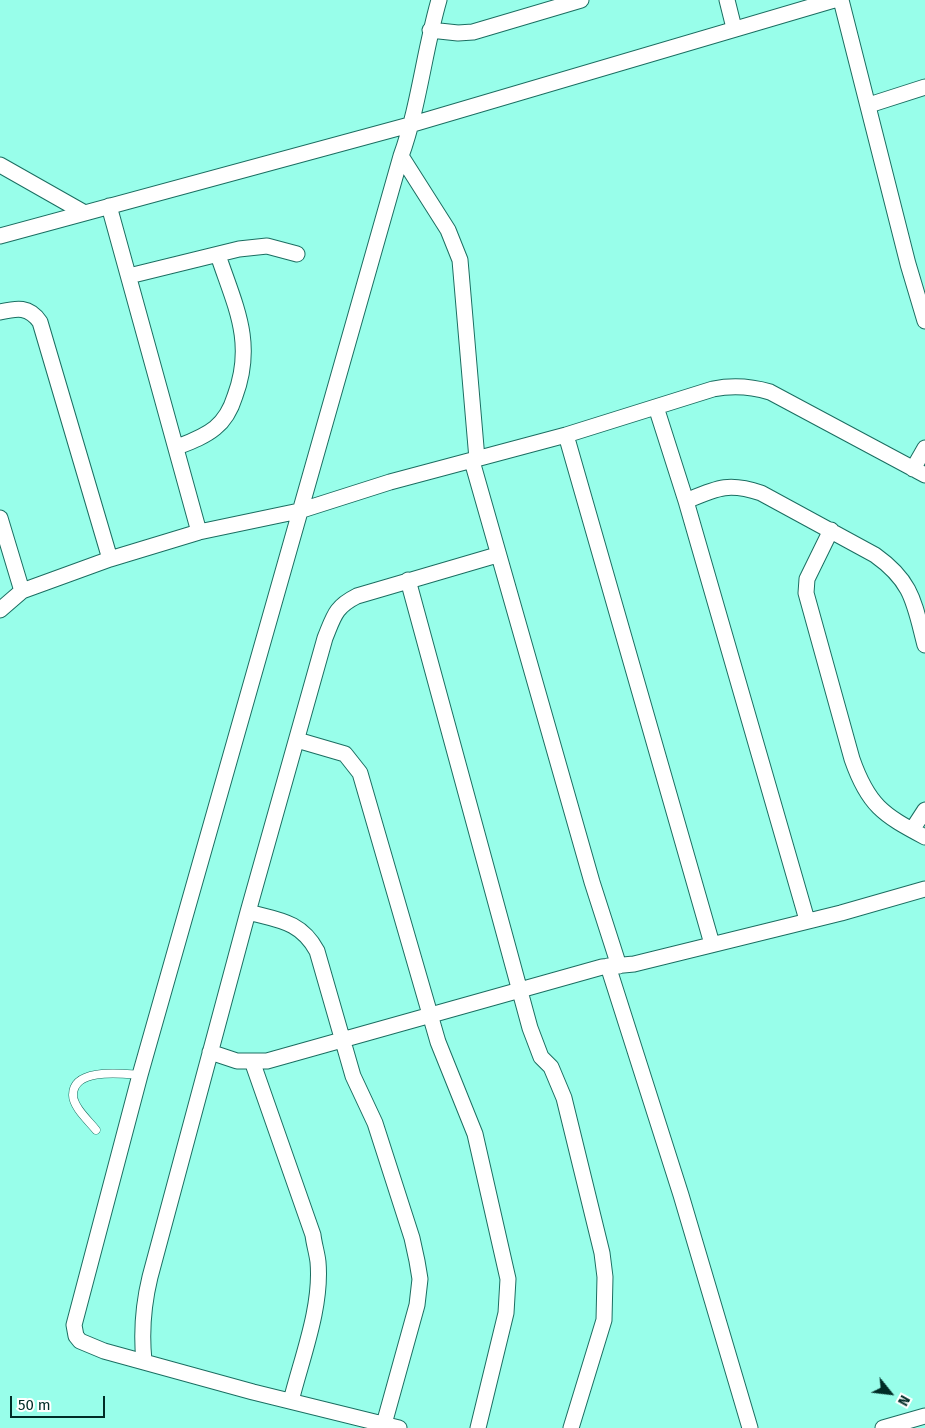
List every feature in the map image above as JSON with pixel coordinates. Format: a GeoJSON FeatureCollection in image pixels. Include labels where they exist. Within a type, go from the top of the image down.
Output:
{"type":"FeatureCollection","features":[{"type":"Feature","properties":{"kind":"street"},"geometry":{"type":"LineString","coordinates":[[248,912],[285,922],[299,928],[310,937],[324,971],[353,1076],[375,1123],[412,1238],[420,1279],[417,1305],[392,1426],[144,1362],[86,1344],[76,1336],[74,1325],[140,1075],[299,511],[401,156],[412,124],[430,30],[439,0]]}},
{"type":"Feature","properties":{"kind":"street"},"geometry":{"type":"LineString","coordinates":[[430,30],[458,33],[473,32],[581,0]]}},
{"type":"Feature","properties":{"kind":"street"},"geometry":{"type":"LineString","coordinates":[[727,0],[734,28]]}},
{"type":"Feature","properties":{"kind":"street"},"geometry":{"type":"LineString","coordinates":[[0,236],[412,124],[834,0]]}},
{"type":"Feature","properties":{"kind":"street"},"geometry":{"type":"LineString","coordinates":[[841,0],[908,264],[925,321]]}},
{"type":"Feature","properties":{"kind":"street"},"geometry":{"type":"LineString","coordinates":[[869,105],[925,87]]}},
{"type":"Feature","properties":{"kind":"street"},"geometry":{"type":"LineString","coordinates":[[401,156],[448,230],[460,260],[474,460],[497,555],[601,914],[614,966],[750,1428]]}},
{"type":"Feature","properties":{"kind":"street"},"geometry":{"type":"LineString","coordinates":[[0,164],[83,212]]}},
{"type":"Feature","properties":{"kind":"street"},"geometry":{"type":"LineString","coordinates":[[109,206],[200,532]]}},
{"type":"Feature","properties":{"kind":"street"},"geometry":{"type":"LineString","coordinates":[[129,276],[239,249],[267,246],[296,254]]}},
{"type":"Feature","properties":{"kind":"street"},"geometry":{"type":"LineString","coordinates":[[177,447],[206,434],[226,417],[243,373],[245,356],[243,330],[218,255]]}},
{"type":"Feature","properties":{"kind":"street"},"geometry":{"type":"LineString","coordinates":[[0,312],[25,309],[30,311],[40,322],[110,559]]}},
{"type":"Feature","properties":{"kind":"street"},"geometry":{"type":"LineString","coordinates":[[0,610],[22,591],[110,559],[200,532],[299,511],[390,482],[566,435],[728,386],[754,387],[778,396],[919,472],[925,448]]}},
{"type":"Feature","properties":{"kind":"street"},"geometry":{"type":"LineString","coordinates":[[656,407],[686,501],[807,920]]}},
{"type":"Feature","properties":{"kind":"street"},"geometry":{"type":"LineString","coordinates":[[566,435],[712,944]]}},
{"type":"Feature","properties":{"kind":"street"},"geometry":{"type":"LineString","coordinates":[[686,501],[708,492],[737,486],[761,493],[831,530],[887,563],[907,585],[912,596],[925,645]]}},
{"type":"Feature","properties":{"kind":"street"},"geometry":{"type":"LineString","coordinates":[[0,518],[22,591]]}},
{"type":"Feature","properties":{"kind":"street"},"geometry":{"type":"LineString","coordinates":[[831,530],[807,579],[808,602],[860,781],[873,803],[890,817],[918,833],[925,810]]}},
{"type":"Feature","properties":{"kind":"street"},"geometry":{"type":"LineString","coordinates":[[144,1362],[142,1341],[143,1305],[248,912],[325,638],[337,610],[343,603],[357,596],[497,555]]}},
{"type":"Feature","properties":{"kind":"street"},"geometry":{"type":"LineString","coordinates":[[408,580],[536,1045],[542,1057],[551,1067],[564,1098],[602,1253],[606,1277],[604,1320],[571,1428]]}},
{"type":"Feature","properties":{"kind":"street"},"geometry":{"type":"LineString","coordinates":[[297,740],[345,754],[352,760],[360,772],[438,1042],[475,1134],[508,1279],[506,1313],[478,1428]]}},
{"type":"Feature","properties":{"kind":"street"},"geometry":{"type":"LineString","coordinates":[[210,1052],[224,1058],[252,1061],[289,1056],[342,1039],[522,990],[614,966],[634,964],[925,889]]}},
{"type":"Feature","properties":{"kind":"street"},"geometry":{"type":"LineString","coordinates":[[252,1061],[313,1235],[318,1261],[318,1284],[313,1314],[291,1401]]}},
{"type":"Feature","properties":{"kind":"street"},"geometry":{"type":"LineString","coordinates":[[883,1428],[925,1416]]}},
{"type":"Feature","properties":{"kind":"lane"},"geometry":{"type":"LineString","coordinates":[[96,1130],[75,1101],[73,1094],[76,1086],[87,1077],[108,1073],[140,1075]]}}]}
